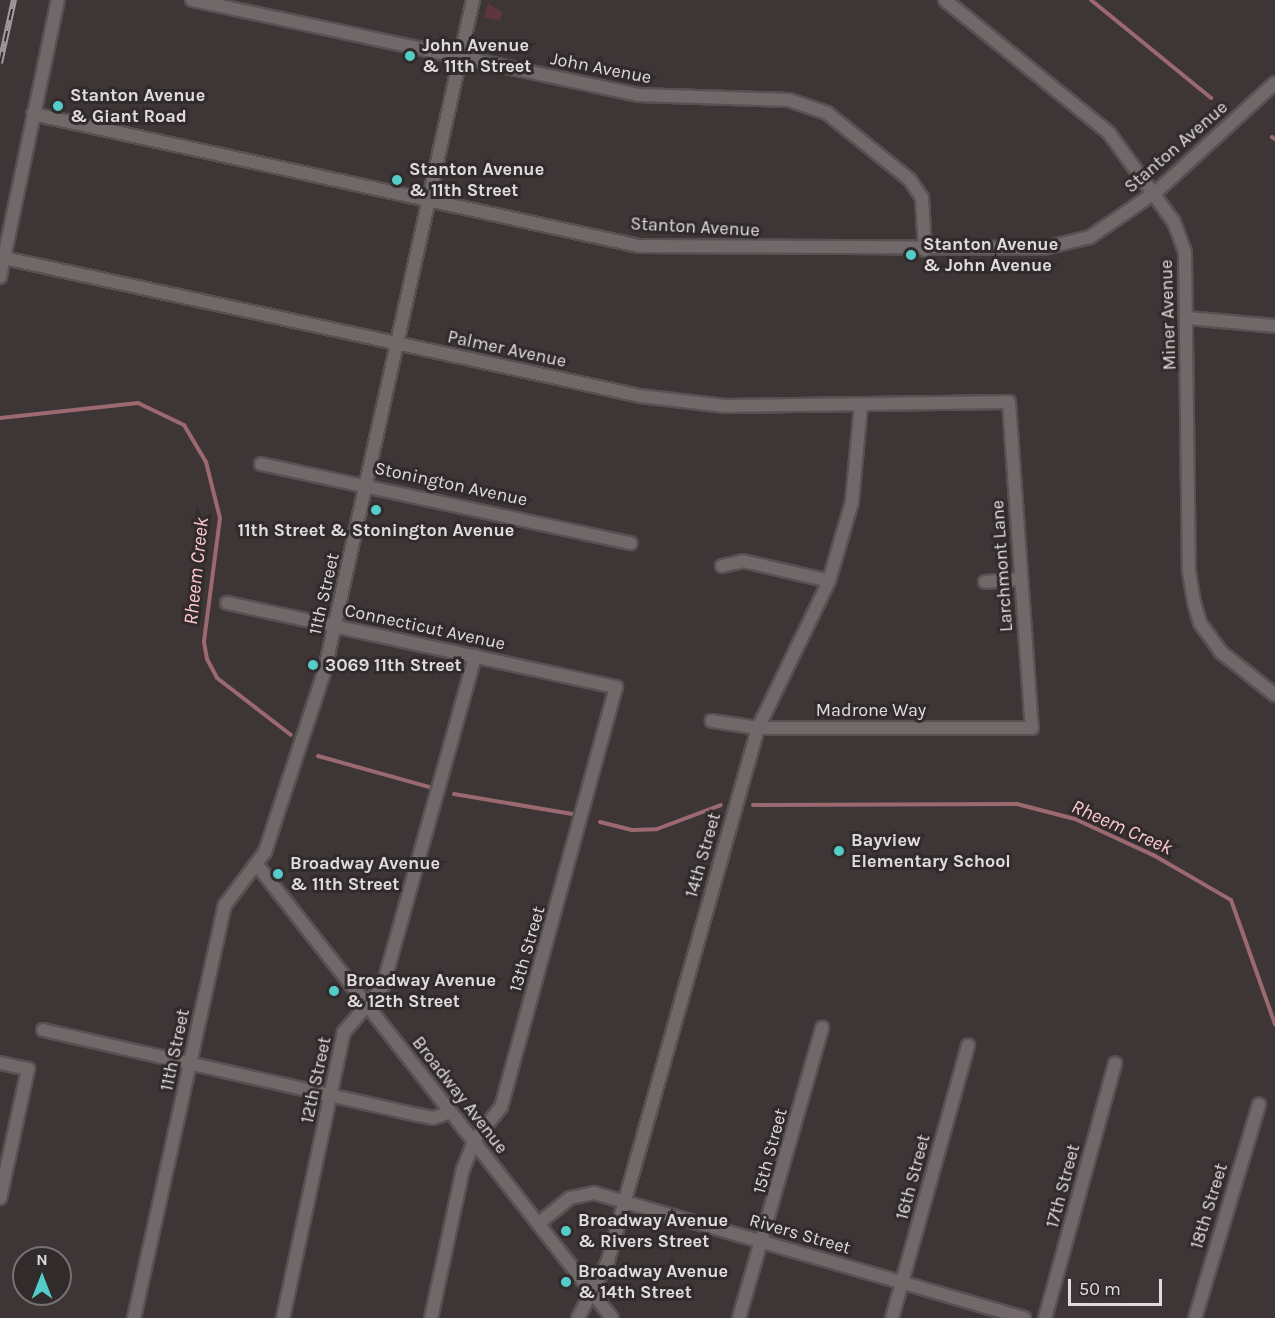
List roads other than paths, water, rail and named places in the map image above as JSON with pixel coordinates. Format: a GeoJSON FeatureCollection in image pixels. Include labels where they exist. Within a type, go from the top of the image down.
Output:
{"type":"FeatureCollection","features":[{"type":"Feature","properties":{"kind":"street"},"geometry":{"type":"LineString","coordinates":[[0,277],[58,0]]}},
{"type":"Feature","properties":{"kind":"street","name":"John Avenue"},"geometry":{"type":"LineString","coordinates":[[192,0],[638,95],[789,100],[827,113],[910,180],[922,198],[925,250]]}},
{"type":"Feature","properties":{"kind":"street","name":"11th Street"},"geometry":{"type":"LineString","coordinates":[[135,1318],[225,905],[230,893],[258,866],[335,626],[399,345],[472,0]]}},
{"type":"Feature","properties":{"kind":"street","name":"Miner Avenue"},"geometry":{"type":"LineString","coordinates":[[945,0],[1109,133],[1156,192],[1185,252],[1188,318],[1189,571],[1194,602],[1200,623],[1221,652],[1275,695]]}},
{"type":"Feature","properties":{"kind":"street","name":"Stanton Avenue"},"geometry":{"type":"LineString","coordinates":[[33,114],[639,246],[925,250],[1044,248],[1090,237],[1156,192],[1275,83]]}},
{"type":"Feature","properties":{"kind":"street","name":"Palmer Avenue"},"geometry":{"type":"LineString","coordinates":[[4,258],[640,396],[725,406],[1009,402]]}},
{"type":"Feature","properties":{"kind":"street"},"geometry":{"type":"LineString","coordinates":[[1188,318],[1275,326]]}},
{"type":"Feature","properties":{"kind":"street","name":"Larchmont Lane"},"geometry":{"type":"LineString","coordinates":[[1009,402],[1032,728]]}},
{"type":"Feature","properties":{"kind":"street","name":"14th Street"},"geometry":{"type":"LineString","coordinates":[[578,1318],[608,1261],[623,1201],[758,728],[829,581],[852,502],[861,405]]}},
{"type":"Feature","properties":{"kind":"street","name":"Stonington Avenue"},"geometry":{"type":"LineString","coordinates":[[261,464],[368,484],[632,543]]}},
{"type":"Feature","properties":{"kind":"street"},"geometry":{"type":"LineString","coordinates":[[722,566],[743,561],[829,581]]}},
{"type":"Feature","properties":{"kind":"street"},"geometry":{"type":"LineString","coordinates":[[986,582],[1020,579]]}},
{"type":"Feature","properties":{"kind":"street","name":"Connecticut Avenue"},"geometry":{"type":"LineString","coordinates":[[227,603],[616,687]]}},
{"type":"Feature","properties":{"kind":"street","name":"12th Street"},"geometry":{"type":"LineString","coordinates":[[283,1318],[344,1032],[369,1007],[383,986],[475,656]]}},
{"type":"Feature","properties":{"kind":"street","name":"13th Street"},"geometry":{"type":"LineString","coordinates":[[431,1318],[463,1170],[474,1141],[501,1107],[616,687]]}},
{"type":"Feature","properties":{"kind":"street","name":"Madrone Way"},"geometry":{"type":"LineString","coordinates":[[712,721],[758,728],[1032,728]]}},
{"type":"Feature","properties":{"kind":"street","name":"Broadway Avenue"},"geometry":{"type":"LineString","coordinates":[[258,866],[612,1318]]}},
{"type":"Feature","properties":{"kind":"street","name":"15th Street"},"geometry":{"type":"LineString","coordinates":[[739,1318],[763,1242],[822,1028]]}},
{"type":"Feature","properties":{"kind":"street"},"geometry":{"type":"LineString","coordinates":[[43,1030],[332,1093],[432,1118],[450,1112]]}},
{"type":"Feature","properties":{"kind":"street","name":"16th Street"},"geometry":{"type":"LineString","coordinates":[[892,1318],[968,1045]]}},
{"type":"Feature","properties":{"kind":"street","name":"17th Street"},"geometry":{"type":"LineString","coordinates":[[1045,1318],[1115,1063]]}},
{"type":"Feature","properties":{"kind":"street"},"geometry":{"type":"LineString","coordinates":[[0,1064],[28,1069],[0,1198]]}},
{"type":"Feature","properties":{"kind":"street","name":"18th Street"},"geometry":{"type":"LineString","coordinates":[[1195,1318],[1258,1104]]}},
{"type":"Feature","properties":{"kind":"street","name":"Rivers Street"},"geometry":{"type":"LineString","coordinates":[[538,1224],[570,1198],[594,1193],[1024,1318]]}},
{"type":"Feature","properties":{"kind":"waterway"},"geometry":{"type":"LineString","coordinates":[[1091,0],[1211,98]]}},
{"type":"Feature","properties":{"kind":"waterway","name":"Rheem Creek"},"geometry":{"type":"LineString","coordinates":[[0,418],[138,403],[184,425],[206,462],[220,518],[204,642],[207,659],[217,678],[291,735]]}},
{"type":"Feature","properties":{"kind":"waterway","name":"Rheem Creek"},"geometry":{"type":"LineString","coordinates":[[318,756],[429,787]]}},
{"type":"Feature","properties":{"kind":"waterway","name":"Rheem Creek"},"geometry":{"type":"LineString","coordinates":[[454,794],[572,814]]}},
{"type":"Feature","properties":{"kind":"waterway","name":"Rheem Creek"},"geometry":{"type":"LineString","coordinates":[[753,805],[1017,804],[1075,819],[1155,856],[1231,900],[1275,1024]]}},
{"type":"Feature","properties":{"kind":"waterway","name":"Rheem Creek"},"geometry":{"type":"LineString","coordinates":[[600,822],[632,830],[657,829],[721,805]]}},
{"type":"Feature","properties":{"kind":"railway"},"geometry":{"type":"LineString","coordinates":[[0,63],[14,0]]}},
{"type":"Feature","properties":{"kind":"place","name":"John Avenue & 11th Street"},"geometry":{"type":"Point","coordinates":[410,56]}},
{"type":"Feature","properties":{"kind":"place","name":"Stanton Avenue & Giant Road"},"geometry":{"type":"Point","coordinates":[58,106]}},
{"type":"Feature","properties":{"kind":"place","name":"Stanton Avenue & 11th Street"},"geometry":{"type":"Point","coordinates":[397,180]}},
{"type":"Feature","properties":{"kind":"place","name":"Stanton Avenue & John Avenue"},"geometry":{"type":"Point","coordinates":[911,255]}},
{"type":"Feature","properties":{"kind":"place","name":"11th Street & Stonington Avenue"},"geometry":{"type":"Point","coordinates":[376,510]}},
{"type":"Feature","properties":{"kind":"place","name":"3069 11th Street"},"geometry":{"type":"Point","coordinates":[313,665]}},
{"type":"Feature","properties":{"kind":"place","name":"Bayview Elementary School"},"geometry":{"type":"Point","coordinates":[839,851]}},
{"type":"Feature","properties":{"kind":"place","name":"Broadway Avenue & 11th Street"},"geometry":{"type":"Point","coordinates":[278,874]}},
{"type":"Feature","properties":{"kind":"place","name":"Broadway Avenue & 12th Street"},"geometry":{"type":"Point","coordinates":[334,991]}},
{"type":"Feature","properties":{"kind":"place","name":"Broadway Avenue & Rivers Street"},"geometry":{"type":"Point","coordinates":[566,1231]}},
{"type":"Feature","properties":{"kind":"place","name":"Broadway Avenue & 14th Street"},"geometry":{"type":"Point","coordinates":[566,1282]}}]}
